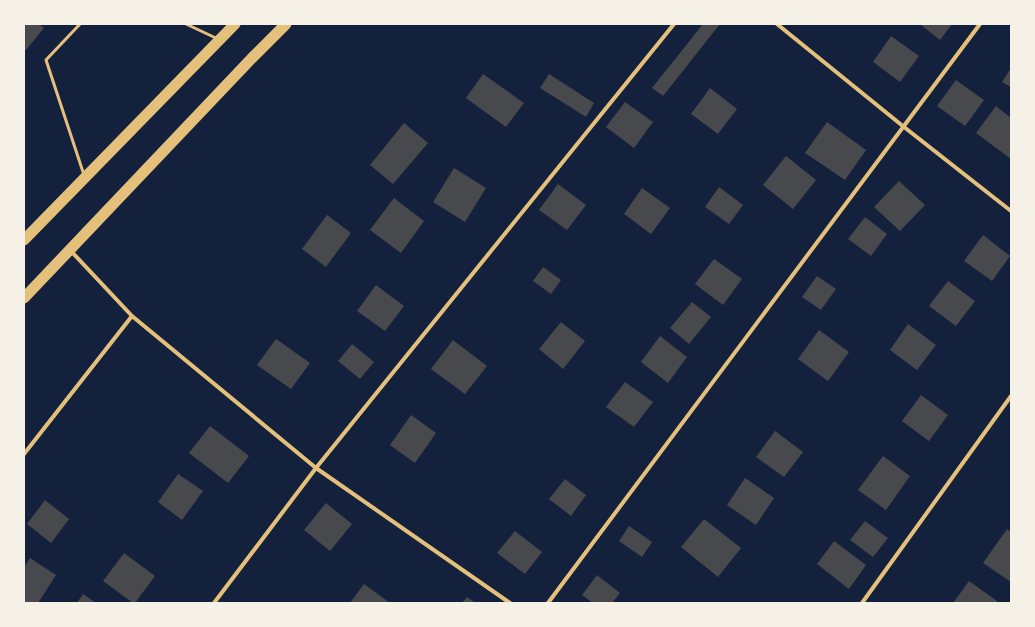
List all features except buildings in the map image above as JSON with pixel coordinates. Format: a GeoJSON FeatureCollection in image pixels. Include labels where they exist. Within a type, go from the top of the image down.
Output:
{"type":"FeatureCollection","features":[{"type":"Feature","properties":{"kind":"highway"},"geometry":{"type":"LineString","coordinates":[[24,240],[234,24]]}},
{"type":"Feature","properties":{"kind":"highway"},"geometry":{"type":"LineString","coordinates":[[24,298],[286,24]]}},
{"type":"Feature","properties":{"kind":"street"},"geometry":{"type":"LineString","coordinates":[[214,603],[316,468],[674,24]]}},
{"type":"Feature","properties":{"kind":"street"},"geometry":{"type":"LineString","coordinates":[[777,24],[1011,211]]}},
{"type":"Feature","properties":{"kind":"street"},"geometry":{"type":"LineString","coordinates":[[548,603],[980,24]]}},
{"type":"Feature","properties":{"kind":"street"},"geometry":{"type":"LineString","coordinates":[[70,250],[132,316],[316,468],[510,603]]}},
{"type":"Feature","properties":{"kind":"street"},"geometry":{"type":"LineString","coordinates":[[24,454],[132,316]]}},
{"type":"Feature","properties":{"kind":"street"},"geometry":{"type":"LineString","coordinates":[[862,603],[1011,396]]}},
{"type":"Feature","properties":{"kind":"lane"},"geometry":{"type":"LineString","coordinates":[[80,24],[46,60],[85,178]]}},
{"type":"Feature","properties":{"kind":"lane"},"geometry":{"type":"LineString","coordinates":[[186,24],[219,40]]}}]}
